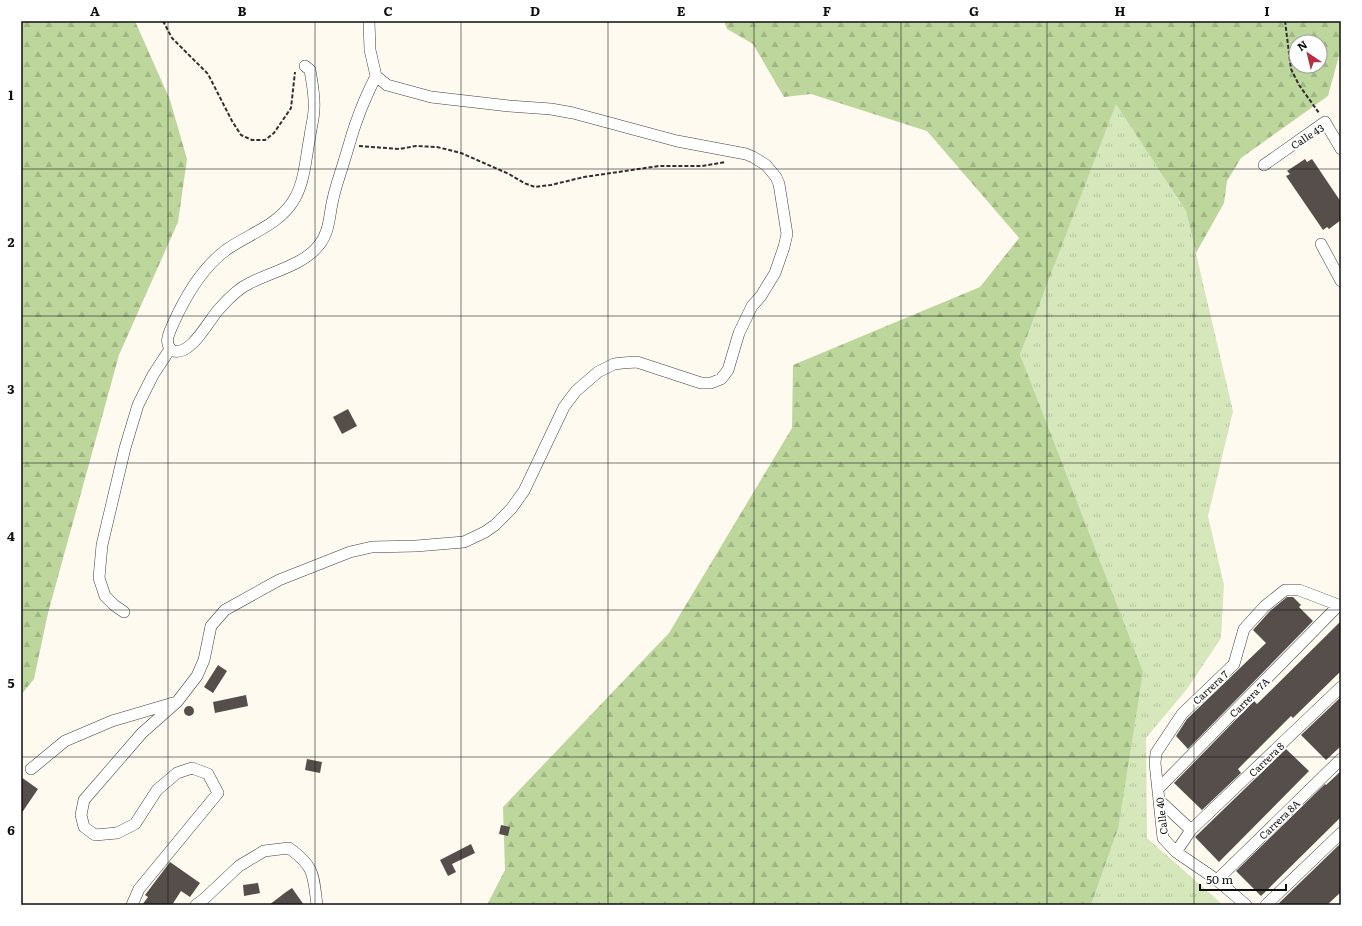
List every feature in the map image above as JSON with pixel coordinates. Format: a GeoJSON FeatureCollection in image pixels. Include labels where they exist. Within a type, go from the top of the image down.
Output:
{"type":"FeatureCollection","features":[{"type":"Feature","properties":{"kind":"street"},"geometry":{"type":"LineString","coordinates":[[132,905],[140,889],[218,793],[208,774],[192,768],[177,773],[157,790],[135,824],[117,833],[95,835],[84,827],[81,815],[84,800],[142,733],[177,702],[196,676],[204,660],[211,626],[225,610],[279,580],[350,552],[372,547],[416,546],[464,542],[485,532],[495,525],[511,509],[524,491],[559,416],[569,399],[583,384],[606,368],[622,363],[637,362],[701,383],[716,381],[725,375],[730,366],[739,333],[752,306],[761,296],[775,273],[782,254],[787,234],[779,184],[776,177],[766,164],[760,160],[746,154],[677,141],[573,113],[544,108],[509,106],[431,97],[387,85],[376,76],[370,50],[369,21]]}},
{"type":"Feature","properties":{"kind":"street"},"geometry":{"type":"LineString","coordinates":[[305,66],[310,70],[313,87],[314,110],[303,178],[296,197],[283,214],[275,221],[226,251],[207,269],[188,294],[179,310],[167,342],[170,348],[176,352],[179,352],[192,344],[218,309],[249,283],[279,271],[308,255],[320,245],[328,228],[332,199],[356,122],[376,76]]}},
{"type":"Feature","properties":{"kind":"street","name":"Calle 43"},"geometry":{"type":"LineString","coordinates":[[1264,165],[1325,122],[1341,149]]}},
{"type":"Feature","properties":{"kind":"street"},"geometry":{"type":"LineString","coordinates":[[1321,244],[1341,282]]}},
{"type":"Feature","properties":{"kind":"street"},"geometry":{"type":"LineString","coordinates":[[124,612],[105,596],[99,578],[102,545],[125,448],[138,405],[170,348]]}},
{"type":"Feature","properties":{"kind":"street","name":"Carrera 7"},"geometry":{"type":"LineString","coordinates":[[1165,738],[1182,714],[1234,664],[1244,629],[1265,606],[1285,590],[1299,590],[1340,605]]}},
{"type":"Feature","properties":{"kind":"street","name":"Carrera 7A"},"geometry":{"type":"LineString","coordinates":[[1158,789],[1340,605]]}},
{"type":"Feature","properties":{"kind":"street","name":"Carrera 8"},"geometry":{"type":"LineString","coordinates":[[1176,852],[1191,830],[1341,687]]}},
{"type":"Feature","properties":{"kind":"street"},"geometry":{"type":"LineString","coordinates":[[31,769],[65,741],[112,721],[177,702]]}},
{"type":"Feature","properties":{"kind":"street","name":"Calle 40"},"geometry":{"type":"LineString","coordinates":[[1165,738],[1156,753],[1155,763],[1163,838],[1176,852],[1217,880],[1246,905]]}},
{"type":"Feature","properties":{"kind":"street","name":"Carrera 8A"},"geometry":{"type":"LineString","coordinates":[[1217,880],[1341,759]]}},
{"type":"Feature","properties":{"kind":"street"},"geometry":{"type":"LineString","coordinates":[[1160,801],[1191,830]]}},
{"type":"Feature","properties":{"kind":"street"},"geometry":{"type":"LineString","coordinates":[[1266,905],[1341,833]]}},
{"type":"Feature","properties":{"kind":"street"},"geometry":{"type":"LineString","coordinates":[[196,905],[239,866],[264,851],[289,848],[302,858],[312,872],[317,905]]}},
{"type":"Feature","properties":{"kind":"path"},"geometry":{"type":"LineString","coordinates":[[163,21],[172,38],[208,74],[232,121],[242,135],[252,140],[265,140],[274,133],[291,108],[295,83],[295,70],[299,64],[305,66]]}},
{"type":"Feature","properties":{"kind":"path"},"geometry":{"type":"LineString","coordinates":[[1285,21],[1291,69],[1299,85],[1325,122]]}},
{"type":"Feature","properties":{"kind":"path"},"geometry":{"type":"LineString","coordinates":[[350,145],[371,148],[399,149],[416,146],[461,153],[535,187],[551,185],[584,177],[658,166],[702,166],[721,164],[730,160],[737,153]]}},
{"type":"Feature","properties":{"kind":"green space"},"geometry":{"type":"Polygon","coordinates":[[[21,21],[135,21],[170,100],[187,159],[178,222],[119,355],[48,613],[34,679],[21,695],[21,21]]]}},
{"type":"Feature","properties":{"kind":"green space"},"geometry":{"type":"Polygon","coordinates":[[[724,21],[1341,21],[1341,48],[1328,96],[1241,158],[1227,181],[1224,203],[1196,253],[1186,211],[1116,104],[1020,355],[1143,672],[1118,829],[1091,905],[487,905],[505,870],[503,807],[669,633],[792,428],[793,365],[980,287],[1019,238],[927,131],[811,94],[784,97],[753,44],[727,29],[724,21]]]}},
{"type":"Feature","properties":{"kind":"green space"},"geometry":{"type":"Polygon","coordinates":[[[1116,103],[1186,211],[1233,411],[1208,516],[1224,585],[1221,638],[1187,689],[1146,738],[1147,838],[1223,905],[1091,905],[1118,829],[1020,355],[1116,103]]]}},
{"type":"Feature","properties":{"kind":"building"},"geometry":{"type":"Polygon","coordinates":[[[1305,159],[1307,162],[1312,159],[1341,202],[1341,220],[1329,229],[1327,227],[1323,230],[1286,176],[1290,174],[1287,171],[1305,159]]]}},
{"type":"Feature","properties":{"kind":"building"},"geometry":{"type":"Polygon","coordinates":[[[348,409],[357,426],[342,434],[333,417],[348,409]]]}},
{"type":"Feature","properties":{"kind":"building"},"geometry":{"type":"Polygon","coordinates":[[[1287,597],[1293,597],[1301,605],[1299,607],[1313,621],[1188,749],[1176,736],[1187,719],[1266,643],[1253,630],[1270,611],[1287,597]]]}},
{"type":"Feature","properties":{"kind":"building"},"geometry":{"type":"Polygon","coordinates":[[[1341,621],[1341,671],[1293,718],[1291,716],[1238,769],[1241,773],[1202,810],[1174,783],[1254,701],[1257,704],[1341,621]]]}},
{"type":"Feature","properties":{"kind":"building"},"geometry":{"type":"Polygon","coordinates":[[[218,665],[227,671],[213,693],[204,687],[218,665]]]}},
{"type":"Feature","properties":{"kind":"building"},"geometry":{"type":"Polygon","coordinates":[[[246,695],[248,706],[215,713],[213,702],[246,695]]]}},
{"type":"Feature","properties":{"kind":"building"},"geometry":{"type":"Polygon","coordinates":[[[1341,697],[1341,746],[1326,760],[1301,735],[1341,697]]]}},
{"type":"Feature","properties":{"kind":"building"},"geometry":{"type":"Polygon","coordinates":[[[187,706],[191,706],[193,707],[193,715],[187,716],[184,713],[184,709],[187,706]]]}},
{"type":"Feature","properties":{"kind":"building"},"geometry":{"type":"Polygon","coordinates":[[[1286,749],[1309,771],[1219,862],[1195,837],[1286,749]]]}},
{"type":"Feature","properties":{"kind":"building"},"geometry":{"type":"Polygon","coordinates":[[[307,759],[322,762],[320,773],[305,770],[307,759]]]}},
{"type":"Feature","properties":{"kind":"building"},"geometry":{"type":"Polygon","coordinates":[[[1341,771],[1341,817],[1261,896],[1236,871],[1325,784],[1326,785],[1341,771]]]}},
{"type":"Feature","properties":{"kind":"building"},"geometry":{"type":"Polygon","coordinates":[[[21,777],[38,789],[21,814],[21,777]]]}},
{"type":"Feature","properties":{"kind":"building"},"geometry":{"type":"Polygon","coordinates":[[[501,825],[510,827],[508,836],[499,834],[501,825]]]}},
{"type":"Feature","properties":{"kind":"building"},"geometry":{"type":"Polygon","coordinates":[[[1341,843],[1341,892],[1327,905],[1277,905],[1341,843]]]}},
{"type":"Feature","properties":{"kind":"building"},"geometry":{"type":"Polygon","coordinates":[[[471,844],[475,853],[452,864],[456,872],[448,876],[440,860],[471,844]]]}},
{"type":"Feature","properties":{"kind":"building"},"geometry":{"type":"Polygon","coordinates":[[[170,862],[200,883],[190,897],[181,891],[172,905],[142,905],[148,897],[145,895],[170,862]]]}},
{"type":"Feature","properties":{"kind":"building"},"geometry":{"type":"Polygon","coordinates":[[[258,883],[260,893],[244,896],[243,885],[258,883]]]}},
{"type":"Feature","properties":{"kind":"building"},"geometry":{"type":"Polygon","coordinates":[[[292,888],[304,905],[269,905],[286,892],[292,888]]]}}]}
